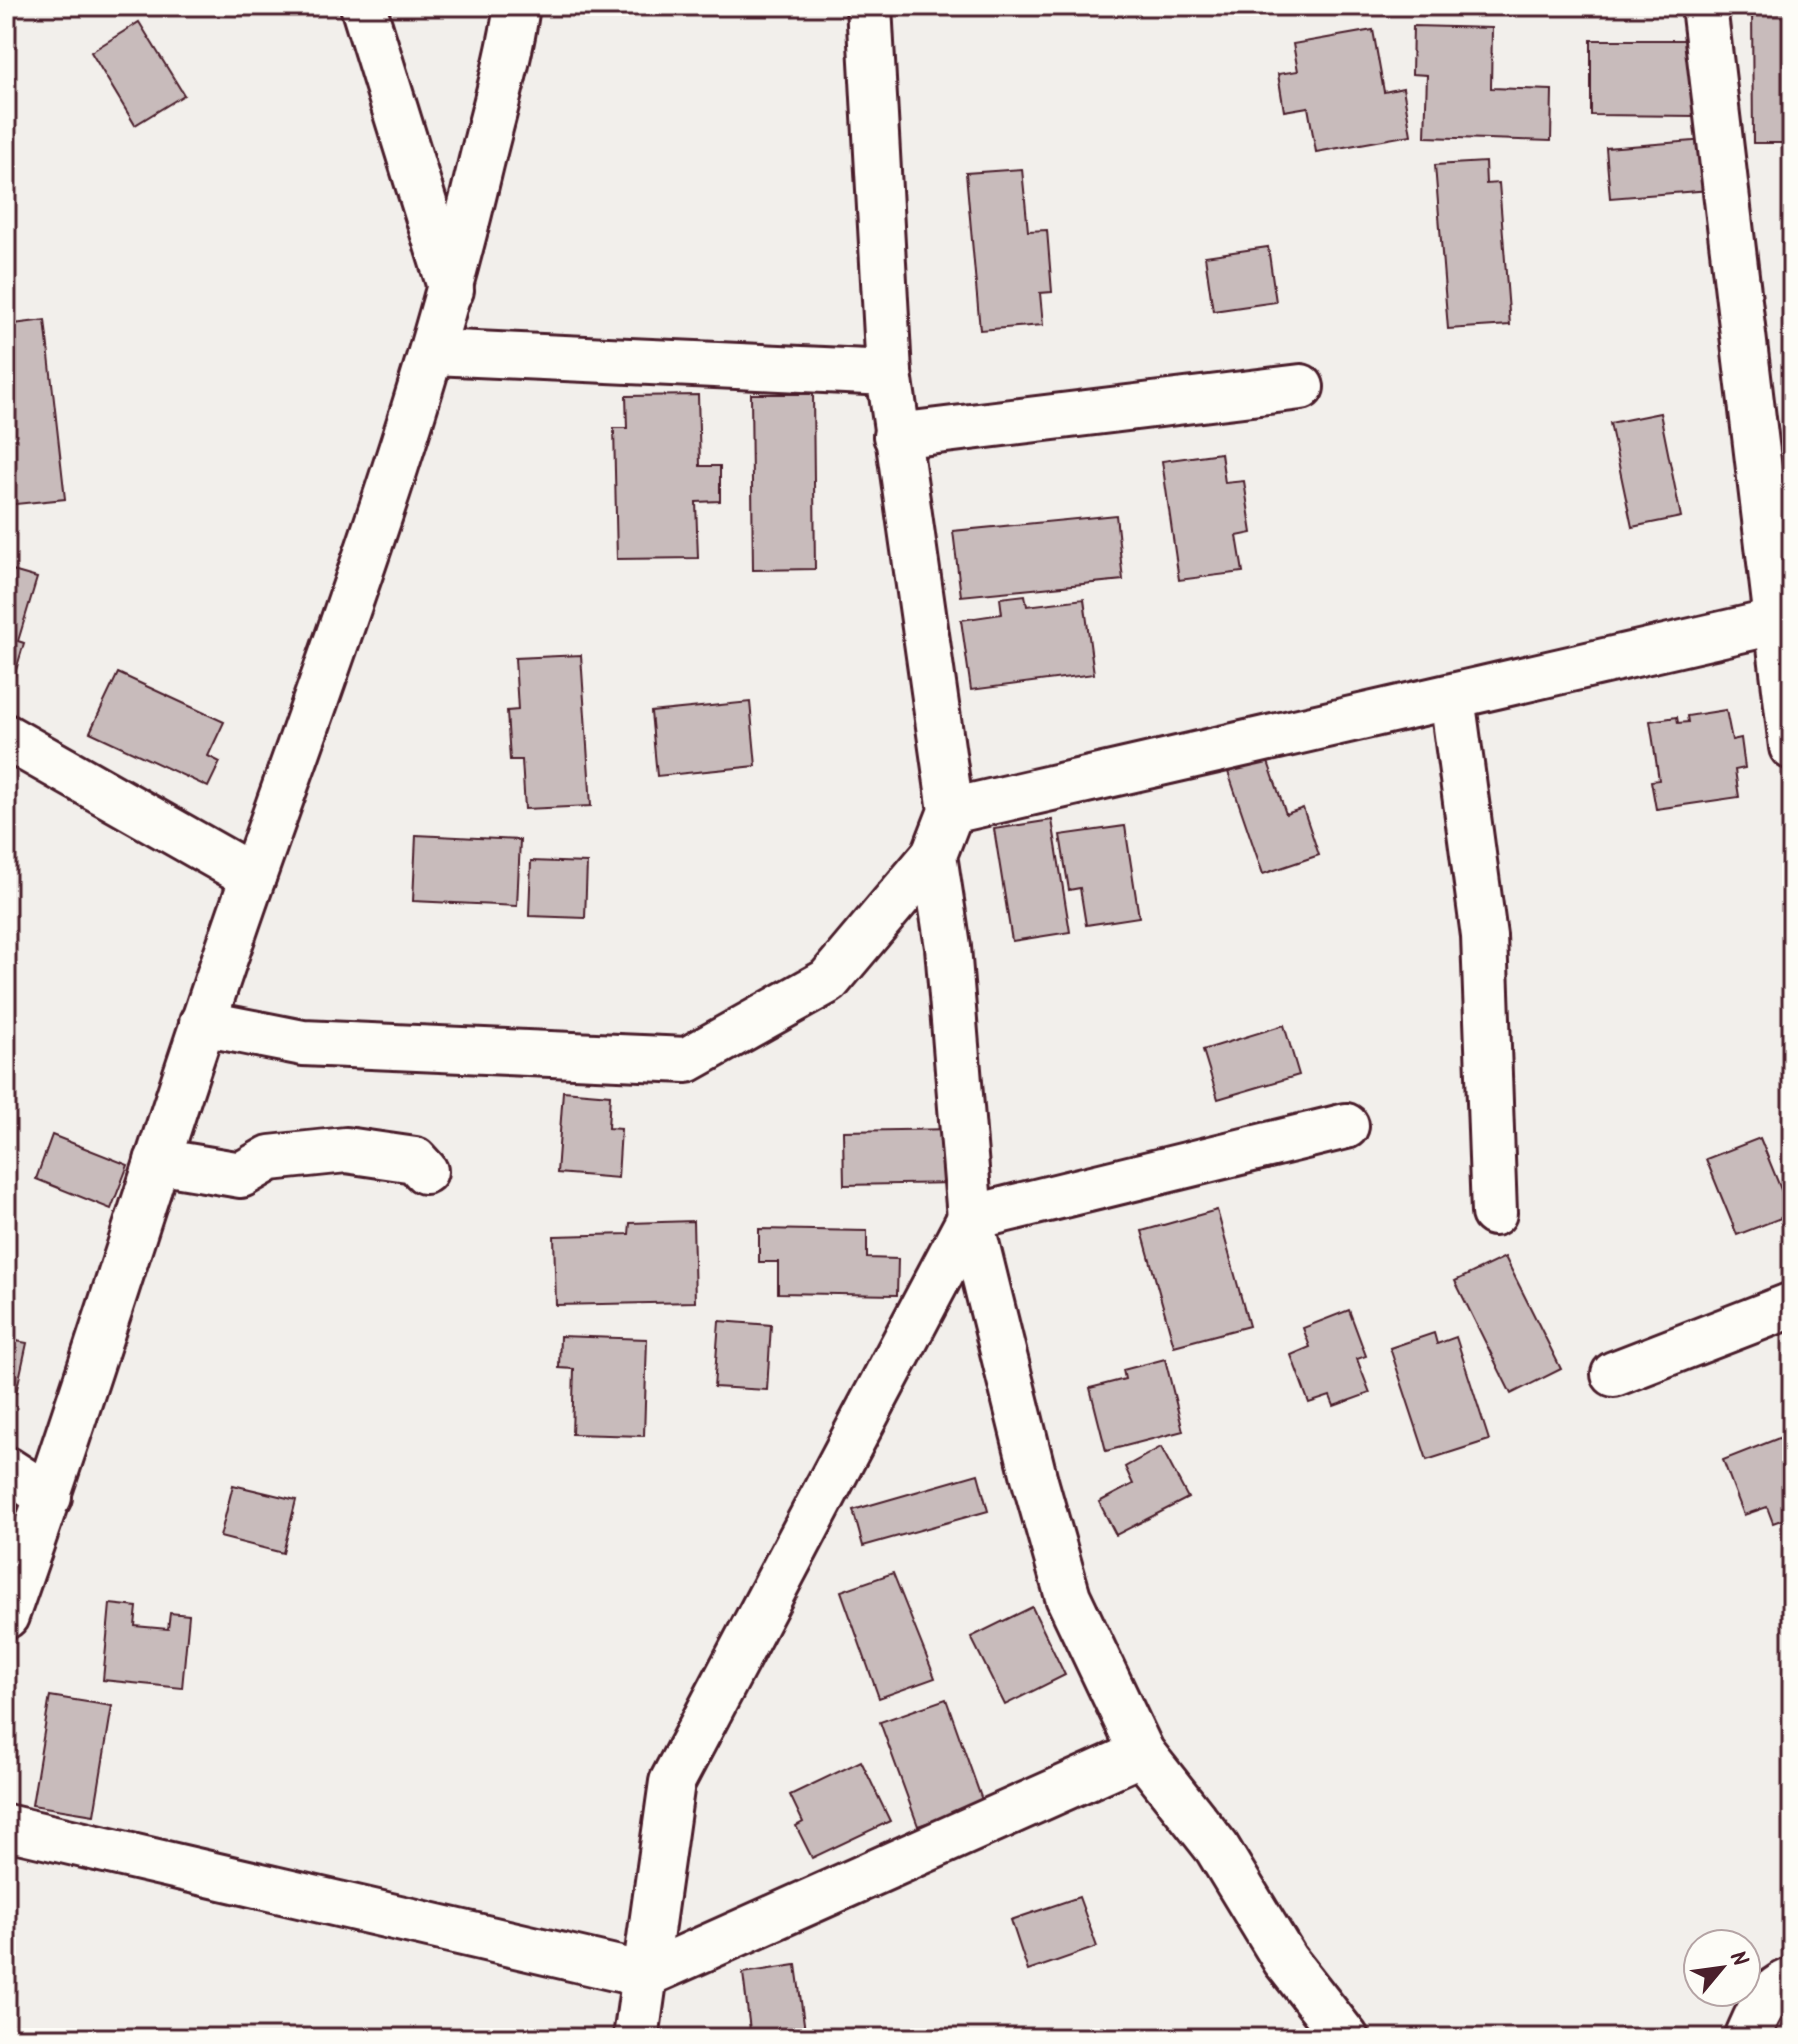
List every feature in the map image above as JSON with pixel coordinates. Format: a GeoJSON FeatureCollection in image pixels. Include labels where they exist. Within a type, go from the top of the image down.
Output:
{"type":"FeatureCollection","features":[{"type":"Feature","properties":{"kind":"street"},"geometry":{"type":"LineString","coordinates":[[363,6],[451,290]]}},
{"type":"Feature","properties":{"kind":"street"},"geometry":{"type":"LineString","coordinates":[[6,1616],[49,1497],[202,1023],[369,556],[434,352],[517,6]]}},
{"type":"Feature","properties":{"kind":"street"},"geometry":{"type":"LineString","coordinates":[[202,1023],[303,1043],[687,1060],[828,981],[934,855],[951,811],[889,373],[869,6]]}},
{"type":"Feature","properties":{"kind":"street"},"geometry":{"type":"LineString","coordinates":[[1704,6],[1785,620],[1792,747]]}},
{"type":"Feature","properties":{"kind":"street"},"geometry":{"type":"LineString","coordinates":[[434,352],[889,373]]}},
{"type":"Feature","properties":{"kind":"street"},"geometry":{"type":"LineString","coordinates":[[896,436],[1301,387]]}},
{"type":"Feature","properties":{"kind":"street"},"geometry":{"type":"LineString","coordinates":[[951,811],[1785,620]]}},
{"type":"Feature","properties":{"kind":"street"},"geometry":{"type":"LineString","coordinates":[[1452,697],[1484,936],[1494,1213]]}},
{"type":"Feature","properties":{"kind":"street"},"geometry":{"type":"LineString","coordinates":[[6,737],[253,877]]}},
{"type":"Feature","properties":{"kind":"street"},"geometry":{"type":"LineString","coordinates":[[934,855],[948,947],[970,1218],[1035,1481],[1068,1597],[1142,1753],[1217,1848],[1285,1960],[1346,2038]]}},
{"type":"Feature","properties":{"kind":"street"},"geometry":{"type":"LineString","coordinates":[[636,2038],[672,1782],[970,1218],[1346,1126]]}},
{"type":"Feature","properties":{"kind":"street"},"geometry":{"type":"LineString","coordinates":[[157,1161],[241,1175],[270,1158],[346,1150],[415,1160],[425,1171]]}},
{"type":"Feature","properties":{"kind":"street"},"geometry":{"type":"LineString","coordinates":[[1614,1374],[1792,1305]]}},
{"type":"Feature","properties":{"kind":"street"},"geometry":{"type":"LineString","coordinates":[[6,1469],[49,1497]]}},
{"type":"Feature","properties":{"kind":"street"},"geometry":{"type":"LineString","coordinates":[[6,1827],[645,1975],[1142,1753]]}},
{"type":"Feature","properties":{"kind":"street"},"geometry":{"type":"LineString","coordinates":[[1747,2038],[1761,2003],[1781,1984],[1792,1980]]}},
{"type":"Feature","properties":{"kind":"building"},"geometry":{"type":"Polygon","coordinates":[[[1752,6],[1792,6],[1792,143],[1753,143],[1752,6]]]}},
{"type":"Feature","properties":{"kind":"building"},"geometry":{"type":"Polygon","coordinates":[[[139,22],[184,95],[135,125],[91,52],[139,22]]]}},
{"type":"Feature","properties":{"kind":"building"},"geometry":{"type":"Polygon","coordinates":[[[1413,26],[1492,28],[1491,88],[1552,90],[1551,141],[1425,137],[1427,75],[1412,74],[1413,26]]]}},
{"type":"Feature","properties":{"kind":"building"},"geometry":{"type":"Polygon","coordinates":[[[1373,30],[1384,92],[1403,88],[1411,135],[1316,152],[1308,107],[1284,111],[1278,74],[1298,71],[1293,44],[1373,30]]]}},
{"type":"Feature","properties":{"kind":"building"},"geometry":{"type":"Polygon","coordinates":[[[1591,40],[1698,40],[1697,116],[1591,115],[1591,40]]]}},
{"type":"Feature","properties":{"kind":"building"},"geometry":{"type":"Polygon","coordinates":[[[1706,140],[1710,190],[1610,198],[1606,148],[1706,140]]]}},
{"type":"Feature","properties":{"kind":"building"},"geometry":{"type":"Polygon","coordinates":[[[1485,162],[1486,184],[1499,183],[1510,325],[1448,329],[1435,165],[1485,162]]]}},
{"type":"Feature","properties":{"kind":"building"},"geometry":{"type":"Polygon","coordinates":[[[1022,169],[1028,231],[1047,230],[1052,292],[1040,293],[1043,325],[980,330],[966,173],[1022,169]]]}},
{"type":"Feature","properties":{"kind":"building"},"geometry":{"type":"Polygon","coordinates":[[[1268,247],[1276,302],[1213,311],[1205,256],[1268,247]]]}},
{"type":"Feature","properties":{"kind":"building"},"geometry":{"type":"Polygon","coordinates":[[[45,320],[65,499],[6,505],[6,325],[45,320]]]}},
{"type":"Feature","properties":{"kind":"building"},"geometry":{"type":"Polygon","coordinates":[[[751,394],[813,394],[815,569],[753,570],[751,394]]]}},
{"type":"Feature","properties":{"kind":"building"},"geometry":{"type":"Polygon","coordinates":[[[698,395],[700,466],[720,466],[720,501],[696,502],[698,558],[617,559],[614,428],[627,428],[626,396],[698,395]]]}},
{"type":"Feature","properties":{"kind":"building"},"geometry":{"type":"Polygon","coordinates":[[[1660,413],[1681,517],[1632,527],[1610,423],[1660,413]]]}},
{"type":"Feature","properties":{"kind":"building"},"geometry":{"type":"Polygon","coordinates":[[[1221,453],[1225,483],[1244,481],[1252,533],[1237,536],[1243,572],[1179,580],[1162,461],[1221,453]]]}},
{"type":"Feature","properties":{"kind":"building"},"geometry":{"type":"Polygon","coordinates":[[[1116,515],[1123,580],[961,596],[953,531],[1116,515]]]}},
{"type":"Feature","properties":{"kind":"building"},"geometry":{"type":"Polygon","coordinates":[[[6,569],[37,578],[18,641],[24,643],[9,694],[6,569]]]}},
{"type":"Feature","properties":{"kind":"building"},"geometry":{"type":"Polygon","coordinates":[[[1025,595],[1027,606],[1084,599],[1094,674],[971,690],[961,620],[1002,614],[1000,598],[1025,595]]]}},
{"type":"Feature","properties":{"kind":"building"},"geometry":{"type":"Polygon","coordinates":[[[581,655],[591,806],[525,809],[522,760],[510,760],[507,711],[518,710],[515,658],[581,655]]]}},
{"type":"Feature","properties":{"kind":"building"},"geometry":{"type":"Polygon","coordinates":[[[118,673],[224,722],[208,756],[220,762],[208,787],[90,732],[118,673]]]}},
{"type":"Feature","properties":{"kind":"building"},"geometry":{"type":"Polygon","coordinates":[[[750,702],[756,766],[657,776],[651,712],[750,702]]]}},
{"type":"Feature","properties":{"kind":"building"},"geometry":{"type":"Polygon","coordinates":[[[1726,710],[1732,740],[1741,738],[1745,768],[1735,770],[1739,797],[1656,809],[1651,781],[1659,780],[1650,721],[1677,717],[1678,723],[1688,722],[1687,716],[1726,710]]]}},
{"type":"Feature","properties":{"kind":"building"},"geometry":{"type":"Polygon","coordinates":[[[1267,759],[1286,814],[1303,808],[1319,855],[1263,874],[1228,772],[1267,759]]]}},
{"type":"Feature","properties":{"kind":"building"},"geometry":{"type":"Polygon","coordinates":[[[1052,820],[1070,932],[1012,941],[994,829],[1052,820]]]}},
{"type":"Feature","properties":{"kind":"building"},"geometry":{"type":"Polygon","coordinates":[[[1125,826],[1139,917],[1086,925],[1080,888],[1069,890],[1060,835],[1125,826]]]}},
{"type":"Feature","properties":{"kind":"building"},"geometry":{"type":"Polygon","coordinates":[[[416,835],[520,840],[517,906],[413,901],[416,835]]]}},
{"type":"Feature","properties":{"kind":"building"},"geometry":{"type":"Polygon","coordinates":[[[531,861],[587,863],[585,918],[529,916],[531,861]]]}},
{"type":"Feature","properties":{"kind":"building"},"geometry":{"type":"Polygon","coordinates":[[[1284,1025],[1299,1075],[1218,1099],[1203,1050],[1284,1025]]]}},
{"type":"Feature","properties":{"kind":"building"},"geometry":{"type":"Polygon","coordinates":[[[563,1091],[610,1095],[608,1128],[621,1129],[618,1178],[557,1173],[563,1091]]]}},
{"type":"Feature","properties":{"kind":"building"},"geometry":{"type":"Polygon","coordinates":[[[954,1129],[955,1183],[844,1185],[843,1131],[954,1129]]]}},
{"type":"Feature","properties":{"kind":"building"},"geometry":{"type":"Polygon","coordinates":[[[52,1135],[128,1165],[111,1209],[36,1179],[52,1135]]]}},
{"type":"Feature","properties":{"kind":"building"},"geometry":{"type":"Polygon","coordinates":[[[1760,1138],[1791,1214],[1737,1235],[1706,1159],[1760,1138]]]}},
{"type":"Feature","properties":{"kind":"building"},"geometry":{"type":"Polygon","coordinates":[[[1217,1210],[1249,1326],[1174,1346],[1142,1231],[1217,1210]]]}},
{"type":"Feature","properties":{"kind":"building"},"geometry":{"type":"Polygon","coordinates":[[[693,1221],[695,1302],[556,1305],[554,1236],[629,1234],[630,1223],[693,1221]]]}},
{"type":"Feature","properties":{"kind":"building"},"geometry":{"type":"Polygon","coordinates":[[[759,1229],[867,1231],[867,1258],[898,1259],[897,1295],[778,1293],[778,1262],[759,1262],[759,1229]]]}},
{"type":"Feature","properties":{"kind":"building"},"geometry":{"type":"Polygon","coordinates":[[[1505,1257],[1561,1369],[1511,1394],[1455,1281],[1505,1257]]]}},
{"type":"Feature","properties":{"kind":"building"},"geometry":{"type":"Polygon","coordinates":[[[1349,1310],[1366,1356],[1357,1359],[1370,1393],[1334,1406],[1330,1396],[1309,1403],[1291,1355],[1310,1347],[1303,1328],[1349,1310]]]}},
{"type":"Feature","properties":{"kind":"building"},"geometry":{"type":"Polygon","coordinates":[[[719,1321],[771,1325],[767,1390],[714,1387],[719,1321]]]}},
{"type":"Feature","properties":{"kind":"building"},"geometry":{"type":"Polygon","coordinates":[[[1434,1333],[1437,1344],[1456,1337],[1489,1440],[1427,1460],[1390,1348],[1434,1333]]]}},
{"type":"Feature","properties":{"kind":"building"},"geometry":{"type":"Polygon","coordinates":[[[560,1336],[647,1339],[644,1436],[572,1434],[574,1369],[559,1368],[560,1336]]]}},
{"type":"Feature","properties":{"kind":"building"},"geometry":{"type":"Polygon","coordinates":[[[6,1339],[27,1343],[16,1393],[6,1391],[6,1339]]]}},
{"type":"Feature","properties":{"kind":"building"},"geometry":{"type":"Polygon","coordinates":[[[1165,1359],[1183,1431],[1106,1451],[1090,1388],[1125,1379],[1123,1370],[1165,1359]]]}},
{"type":"Feature","properties":{"kind":"building"},"geometry":{"type":"Polygon","coordinates":[[[1792,1433],[1792,1516],[1773,1523],[1767,1507],[1744,1515],[1723,1460],[1792,1433]]]}},
{"type":"Feature","properties":{"kind":"building"},"geometry":{"type":"Polygon","coordinates":[[[1161,1447],[1188,1498],[1116,1535],[1099,1502],[1133,1484],[1125,1467],[1161,1447]]]}},
{"type":"Feature","properties":{"kind":"building"},"geometry":{"type":"Polygon","coordinates":[[[978,1474],[988,1511],[863,1546],[853,1510],[978,1474]]]}},
{"type":"Feature","properties":{"kind":"building"},"geometry":{"type":"Polygon","coordinates":[[[233,1485],[296,1500],[283,1553],[220,1537],[233,1485]]]}},
{"type":"Feature","properties":{"kind":"building"},"geometry":{"type":"Polygon","coordinates":[[[893,1573],[935,1678],[879,1698],[841,1591],[893,1573]]]}},
{"type":"Feature","properties":{"kind":"building"},"geometry":{"type":"Polygon","coordinates":[[[110,1604],[137,1607],[135,1626],[168,1629],[170,1613],[189,1615],[182,1688],[103,1680],[110,1604]]]}},
{"type":"Feature","properties":{"kind":"building"},"geometry":{"type":"Polygon","coordinates":[[[1032,1607],[1065,1675],[1005,1705],[971,1637],[1032,1607]]]}},
{"type":"Feature","properties":{"kind":"building"},"geometry":{"type":"Polygon","coordinates":[[[50,1696],[112,1706],[94,1815],[32,1805],[50,1696]]]}},
{"type":"Feature","properties":{"kind":"building"},"geometry":{"type":"Polygon","coordinates":[[[946,1699],[983,1803],[918,1826],[880,1722],[946,1699]]]}},
{"type":"Feature","properties":{"kind":"building"},"geometry":{"type":"Polygon","coordinates":[[[861,1761],[890,1821],[812,1858],[796,1826],[803,1822],[790,1795],[861,1761]]]}},
{"type":"Feature","properties":{"kind":"building"},"geometry":{"type":"Polygon","coordinates":[[[1079,1897],[1097,1947],[1028,1971],[1011,1920],[1079,1897]]]}},
{"type":"Feature","properties":{"kind":"building"},"geometry":{"type":"Polygon","coordinates":[[[796,1965],[806,2038],[751,2038],[743,1973],[796,1965]]]}}]}
